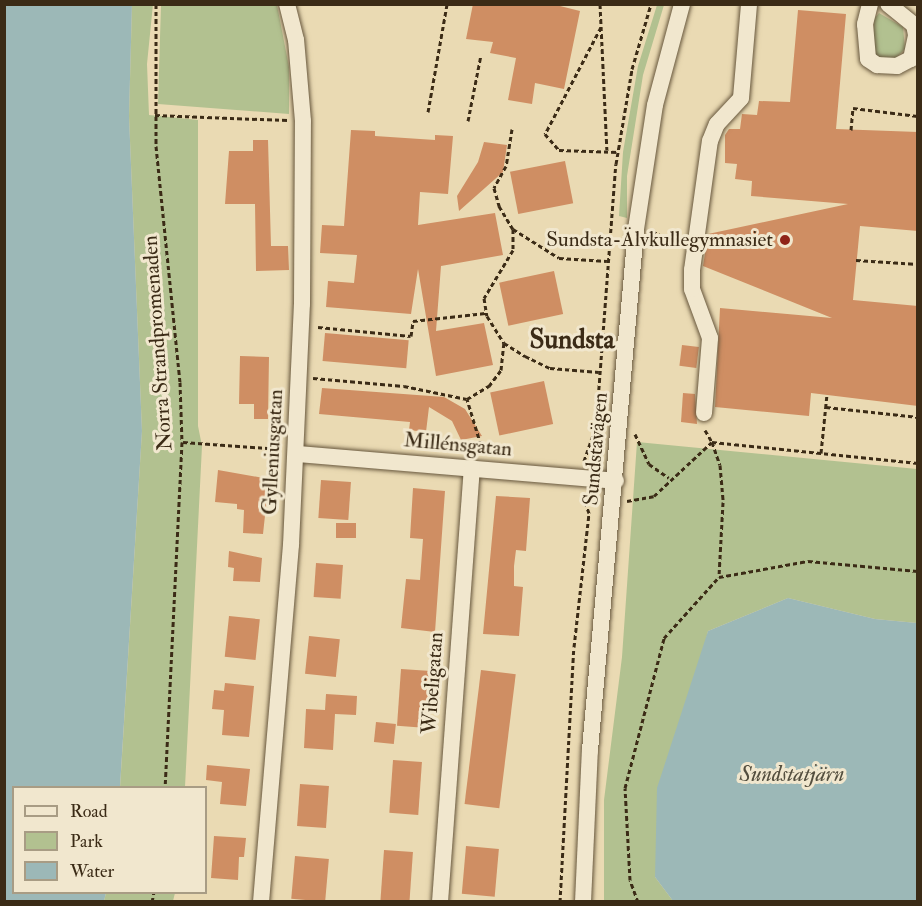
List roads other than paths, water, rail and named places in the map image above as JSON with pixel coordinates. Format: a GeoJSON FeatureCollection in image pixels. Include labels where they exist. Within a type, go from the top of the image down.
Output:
{"type":"FeatureCollection","features":[{"type":"Feature","properties":{"kind":"street","name":"Gylleniusgatan"},"geometry":{"type":"LineString","coordinates":[[261,902],[297,454],[300,377],[303,121],[296,40],[287,4]]}},
{"type":"Feature","properties":{"kind":"street","name":"Sundstavägen"},"geometry":{"type":"LineString","coordinates":[[583,902],[590,750],[616,481],[636,229],[655,105],[682,4]]}},
{"type":"Feature","properties":{"kind":"street"},"geometry":{"type":"LineString","coordinates":[[704,413],[710,338],[692,289],[710,141],[717,124],[741,98],[749,4]]}},
{"type":"Feature","properties":{"kind":"street"},"geometry":{"type":"LineString","coordinates":[[870,4],[864,24],[868,59],[877,65],[897,66],[911,59],[916,35],[914,25],[888,4]]}},
{"type":"Feature","properties":{"kind":"street","name":"Millénsgatan"},"geometry":{"type":"LineString","coordinates":[[297,454],[616,481]]}},
{"type":"Feature","properties":{"kind":"street","name":"Wibeligatan"},"geometry":{"type":"LineString","coordinates":[[440,902],[478,469]]}},
{"type":"Feature","properties":{"kind":"water"},"geometry":{"type":"Polygon","coordinates":[[[5,4],[132,5],[129,116],[142,431],[120,786],[12,786],[12,894],[106,894],[104,901],[5,901],[5,4]]]}},
{"type":"Feature","properties":{"kind":"water","name":"Sundstatjärn"},"geometry":{"type":"Polygon","coordinates":[[[788,598],[875,619],[917,623],[917,901],[673,901],[655,877],[657,788],[708,631],[788,598]]]}},
{"type":"Feature","properties":{"kind":"place","name":"Sundsta-Älvkullegymnasiet"},"geometry":{"type":"Point","coordinates":[785,240]}},
{"type":"Feature","properties":{"kind":"district","name":"Sundsta"},"geometry":{"type":"Point","coordinates":[572,340]}}]}
